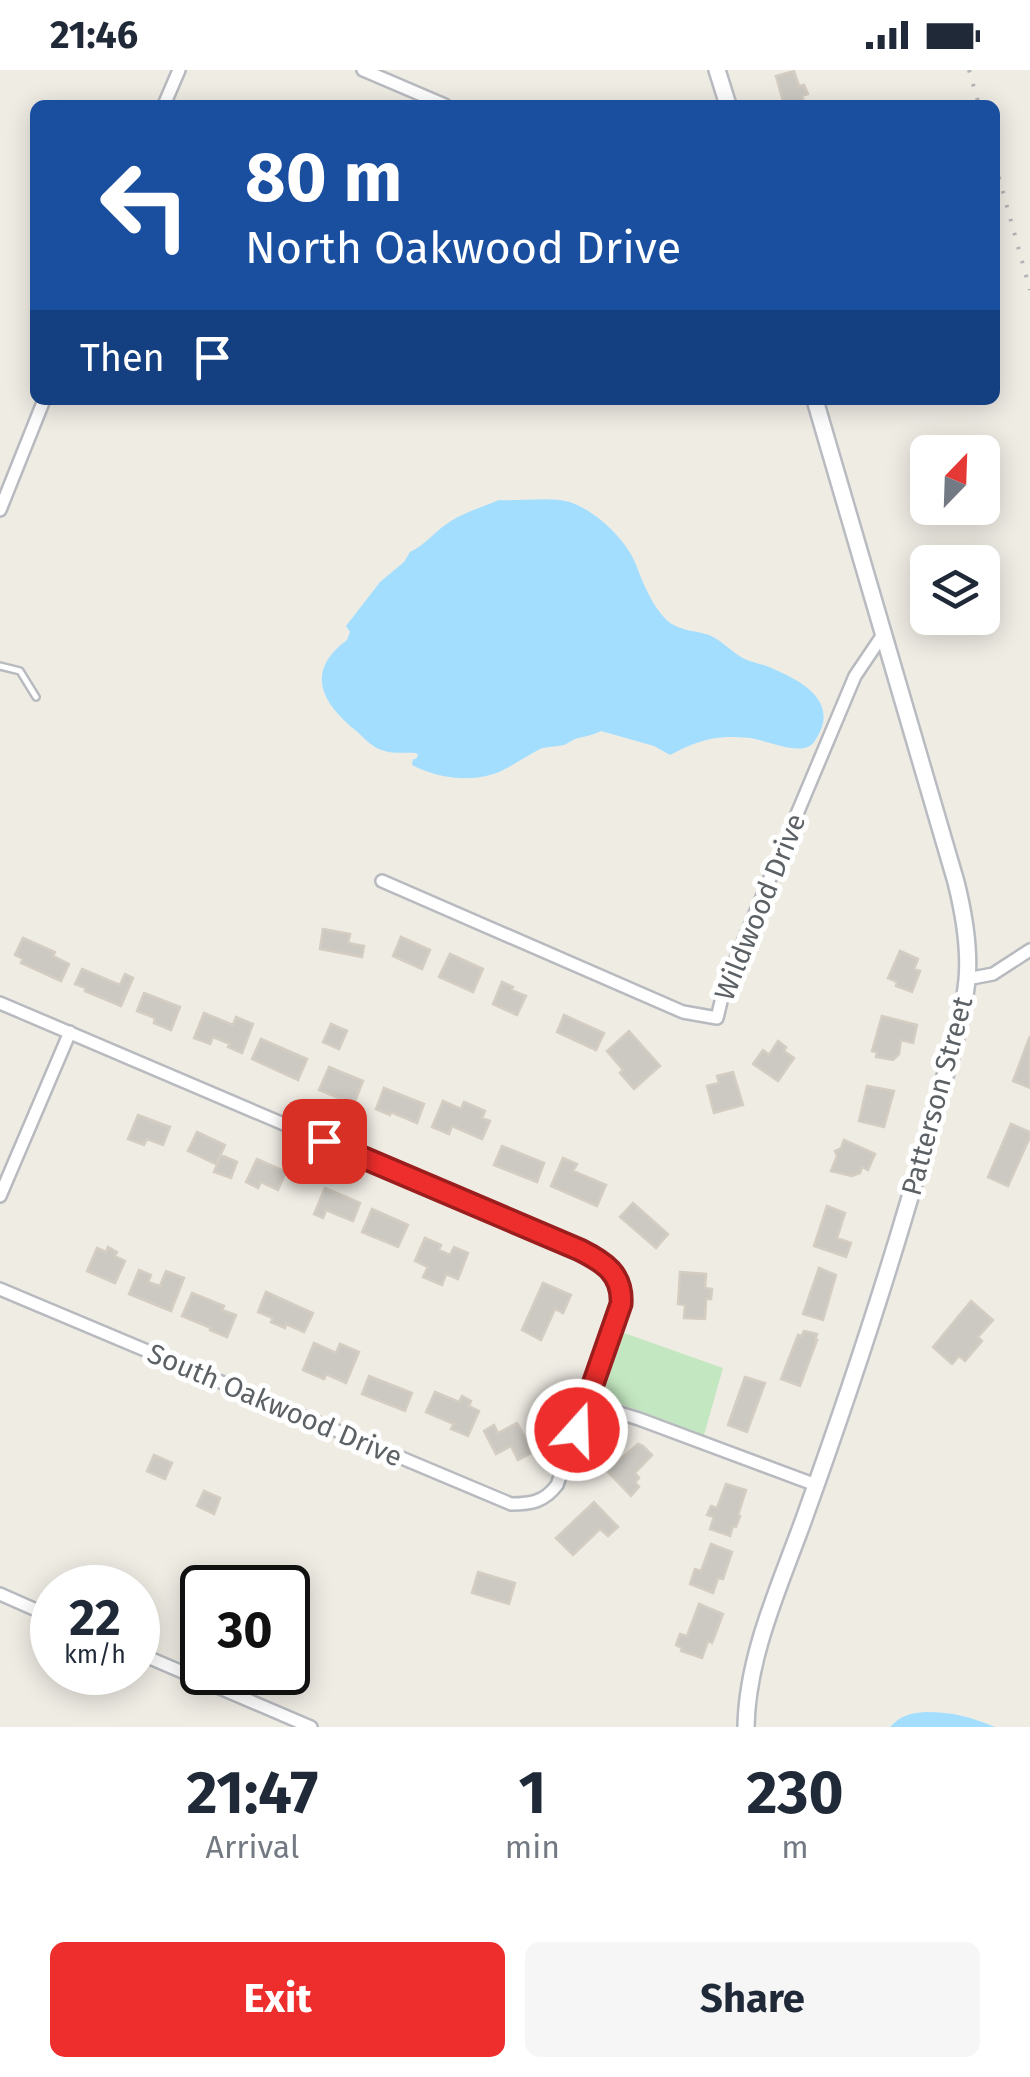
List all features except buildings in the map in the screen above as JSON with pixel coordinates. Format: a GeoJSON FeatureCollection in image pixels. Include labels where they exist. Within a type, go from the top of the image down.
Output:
{"type":"FeatureCollection","features":[{"type":"Feature","properties":{"kind":"street"},"geometry":{"type":"LineString","coordinates":[[166,100],[179,70]]}},
{"type":"Feature","properties":{"kind":"street"},"geometry":{"type":"LineString","coordinates":[[363,70],[433,100]]}},
{"type":"Feature","properties":{"kind":"street"},"geometry":{"type":"LineString","coordinates":[[718,70],[727,100]]}},
{"type":"Feature","properties":{"kind":"street"},"geometry":{"type":"LineString","coordinates":[[0,510],[42,405]]}},
{"type":"Feature","properties":{"kind":"street","name":"Patterson Street"},"geometry":{"type":"LineString","coordinates":[[746,1727],[754,1667],[767,1621],[907,1211],[956,1035],[967,980],[963,909],[816,405]]}},
{"type":"Feature","properties":{"kind":"street","name":"Wildwood Drive"},"geometry":{"type":"LineString","coordinates":[[382,881],[683,1012],[717,1018],[724,985],[855,676],[884,633]]}},
{"type":"Feature","properties":{"kind":"street"},"geometry":{"type":"LineString","coordinates":[[967,980],[993,974],[1030,950]]}},
{"type":"Feature","properties":{"kind":"street"},"geometry":{"type":"LineString","coordinates":[[0,1003],[604,1262],[616,1276],[622,1292],[621,1304],[587,1402],[816,1485]]}},
{"type":"Feature","properties":{"kind":"street"},"geometry":{"type":"LineString","coordinates":[[0,1196],[70,1032]]}},
{"type":"Feature","properties":{"kind":"street","name":"South Oakwood Drive"},"geometry":{"type":"LineString","coordinates":[[0,1289],[511,1504],[538,1502],[551,1494],[587,1402]]}},
{"type":"Feature","properties":{"kind":"street"},"geometry":{"type":"LineString","coordinates":[[0,1594],[30,1607]]}},
{"type":"Feature","properties":{"kind":"street"},"geometry":{"type":"LineString","coordinates":[[160,1662],[311,1727]]}},
{"type":"Feature","properties":{"kind":"lane"},"geometry":{"type":"LineString","coordinates":[[0,666],[20,670],[36,697]]}},
{"type":"Feature","properties":{"kind":"green space"},"geometry":{"type":"Polygon","coordinates":[[[624,1333],[723,1368],[704,1435],[602,1397],[624,1333]]]}},
{"type":"Feature","properties":{"kind":"water"},"geometry":{"type":"Polygon","coordinates":[[[499,500],[560,500],[595,515],[625,546],[651,598],[672,624],[714,638],[742,657],[793,678],[814,694],[824,715],[814,742],[809,747],[793,748],[750,738],[719,738],[670,755],[654,746],[601,731],[540,749],[497,773],[470,778],[430,773],[412,765],[416,753],[389,752],[372,745],[342,718],[326,696],[322,674],[326,663],[347,640],[350,632],[346,626],[380,582],[410,552],[456,518],[499,500]]]}},
{"type":"Feature","properties":{"kind":"water"},"geometry":{"type":"Polygon","coordinates":[[[926,1712],[961,1716],[995,1727],[890,1727],[906,1715],[926,1712]]]}},
{"type":"Feature","properties":{"kind":"railway"},"geometry":{"type":"LineString","coordinates":[[969,70],[978,100]]}},
{"type":"Feature","properties":{"kind":"railway"},"geometry":{"type":"LineString","coordinates":[[1000,181],[1030,290]]}},
{"type":"Feature","properties":{"kind":"route"},"geometry":{"type":"LineString","coordinates":[[324,1141],[604,1262],[616,1276],[622,1292],[621,1304],[577,1430]]}}]}
